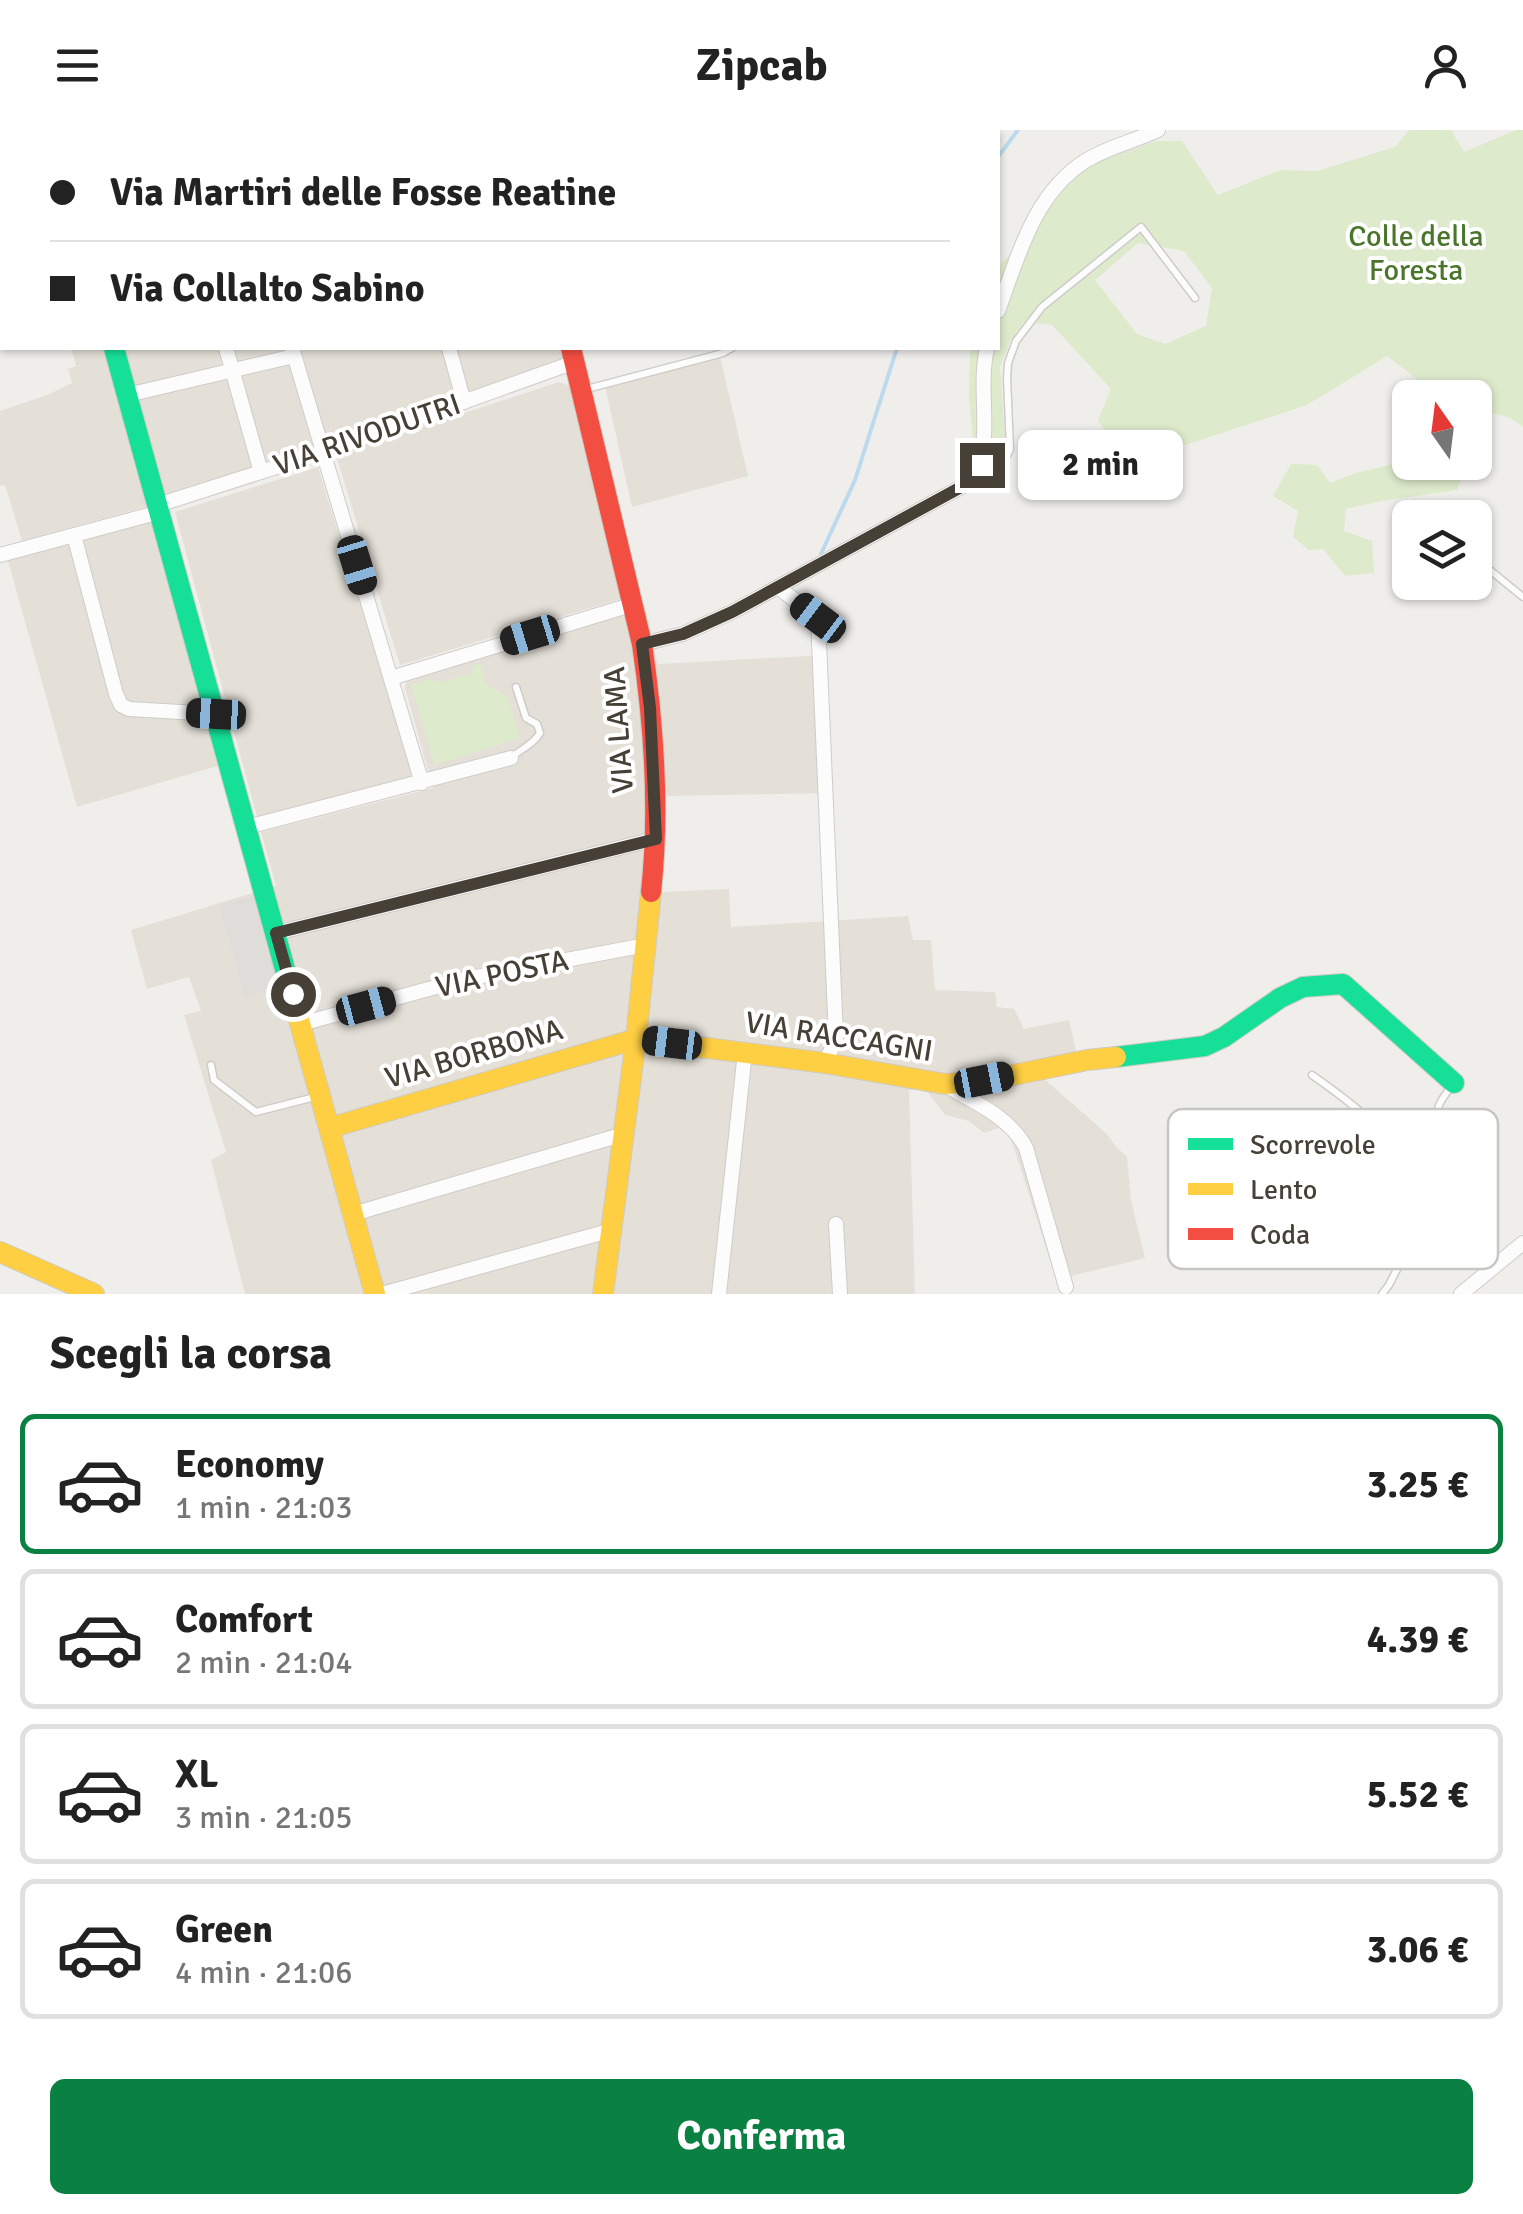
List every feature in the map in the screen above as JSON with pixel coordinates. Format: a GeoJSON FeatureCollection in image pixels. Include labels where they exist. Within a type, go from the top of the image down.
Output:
{"type":"FeatureCollection","features":[{"type":"Feature","properties":{"kind":"main road"},"geometry":{"type":"LineString","coordinates":[[115,350],[353,1214],[379,1294]]}},
{"type":"Feature","properties":{"kind":"main road","name":"VIA LAMA"},"geometry":{"type":"LineString","coordinates":[[573,354],[642,644],[650,708],[656,839],[604,1294]]}},
{"type":"Feature","properties":{"kind":"main road","name":"VIA RACCAGNI"},"geometry":{"type":"LineString","coordinates":[[636,1039],[826,1063],[945,1084],[1087,1060],[1205,1046],[1304,987],[1343,984],[1454,1083]]}},
{"type":"Feature","properties":{"kind":"main road","name":"VIA BORBONA"},"geometry":{"type":"LineString","coordinates":[[330,1128],[636,1039]]}},
{"type":"Feature","properties":{"kind":"main road"},"geometry":{"type":"LineString","coordinates":[[0,1252],[94,1294]]}},
{"type":"Feature","properties":{"kind":"street"},"geometry":{"type":"LineString","coordinates":[[1000,305],[1032,219],[1068,175],[1088,160],[1158,130]]}},
{"type":"Feature","properties":{"kind":"street"},"geometry":{"type":"LineString","coordinates":[[227,350],[261,472]]}},
{"type":"Feature","properties":{"kind":"street"},"geometry":{"type":"LineString","coordinates":[[450,350],[464,402]]}},
{"type":"Feature","properties":{"kind":"street"},"geometry":{"type":"LineString","coordinates":[[642,644],[683,634],[779,588],[974,480],[985,450],[987,350]]}},
{"type":"Feature","properties":{"kind":"street"},"geometry":{"type":"LineString","coordinates":[[128,395],[293,352],[422,783]]}},
{"type":"Feature","properties":{"kind":"street","name":"VIA RIVODUTRI"},"geometry":{"type":"LineString","coordinates":[[0,555],[159,508],[323,452],[464,402],[573,354]]}},
{"type":"Feature","properties":{"kind":"street"},"geometry":{"type":"LineString","coordinates":[[74,535],[121,705],[129,709],[216,714]]}},
{"type":"Feature","properties":{"kind":"street"},"geometry":{"type":"LineString","coordinates":[[779,588],[818,618],[836,1039],[826,1063]]}},
{"type":"Feature","properties":{"kind":"street"},"geometry":{"type":"LineString","coordinates":[[390,678],[634,604]]}},
{"type":"Feature","properties":{"kind":"street"},"geometry":{"type":"LineString","coordinates":[[246,827],[511,758]]}},
{"type":"Feature","properties":{"kind":"street"},"geometry":{"type":"LineString","coordinates":[[276,933],[656,839]]}},
{"type":"Feature","properties":{"kind":"street","name":"VIA POSTA"},"geometry":{"type":"LineString","coordinates":[[301,1024],[465,979],[646,945]]}},
{"type":"Feature","properties":{"kind":"street"},"geometry":{"type":"LineString","coordinates":[[720,1294],[745,1052]]}},
{"type":"Feature","properties":{"kind":"street"},"geometry":{"type":"LineString","coordinates":[[945,1084],[1019,1134],[1066,1287]]}},
{"type":"Feature","properties":{"kind":"street"},"geometry":{"type":"LineString","coordinates":[[353,1214],[624,1134]]}},
{"type":"Feature","properties":{"kind":"street"},"geometry":{"type":"LineString","coordinates":[[836,1224],[840,1294]]}},
{"type":"Feature","properties":{"kind":"street"},"geometry":{"type":"LineString","coordinates":[[379,1294],[612,1230]]}},
{"type":"Feature","properties":{"kind":"street"},"geometry":{"type":"LineString","coordinates":[[1498,1264],[1523,1243]]}},
{"type":"Feature","properties":{"kind":"street"},"geometry":{"type":"LineString","coordinates":[[1461,1294],[1491,1269]]}},
{"type":"Feature","properties":{"kind":"lane"},"geometry":{"type":"LineString","coordinates":[[974,480],[1007,457],[1008,363],[1016,341],[1042,307],[1141,227],[1195,298]]}},
{"type":"Feature","properties":{"kind":"lane"},"geometry":{"type":"LineString","coordinates":[[582,390],[728,350]]}},
{"type":"Feature","properties":{"kind":"lane"},"geometry":{"type":"LineString","coordinates":[[1492,570],[1523,598]]}},
{"type":"Feature","properties":{"kind":"lane"},"geometry":{"type":"LineString","coordinates":[[511,758],[536,741],[540,733],[537,724],[526,718],[516,686]]}},
{"type":"Feature","properties":{"kind":"lane"},"geometry":{"type":"LineString","coordinates":[[210,1065],[214,1080],[256,1112],[320,1096]]}},
{"type":"Feature","properties":{"kind":"lane"},"geometry":{"type":"LineString","coordinates":[[1312,1075],[1357,1109]]}},
{"type":"Feature","properties":{"kind":"lane"},"geometry":{"type":"LineString","coordinates":[[1437,1109],[1454,1083]]}},
{"type":"Feature","properties":{"kind":"lane"},"geometry":{"type":"LineString","coordinates":[[1382,1294],[1395,1269]]}},
{"type":"Feature","properties":{"kind":"shaded area"},"geometry":{"type":"Polygon","coordinates":[[[72,350],[563,350],[565,359],[164,496],[149,506],[22,541],[5,485],[0,486],[0,411],[72,383],[68,369],[76,366],[72,350]]]}},
{"type":"Feature","properties":{"kind":"shaded area"},"geometry":{"type":"Polygon","coordinates":[[[720,356],[748,476],[632,507],[605,386],[720,356]]]}},
{"type":"Feature","properties":{"kind":"shaded area"},"geometry":{"type":"Polygon","coordinates":[[[559,382],[573,387],[627,597],[400,665],[336,455],[559,382]]]}},
{"type":"Feature","properties":{"kind":"shaded area"},"geometry":{"type":"Polygon","coordinates":[[[318,467],[413,776],[257,817],[175,512],[318,467]]]}},
{"type":"Feature","properties":{"kind":"shaded area"},"geometry":{"type":"Polygon","coordinates":[[[152,521],[221,765],[77,807],[8,561],[152,521]]]}},
{"type":"Feature","properties":{"kind":"shaded area"},"geometry":{"type":"Polygon","coordinates":[[[644,604],[658,664],[825,655],[830,793],[666,796],[662,892],[729,889],[731,927],[908,916],[913,940],[931,940],[935,990],[995,992],[997,1007],[1014,1009],[1024,1029],[1069,1020],[1080,1068],[1043,1078],[1127,1156],[1131,1200],[1145,1258],[1059,1279],[1010,1136],[999,1128],[984,1133],[969,1121],[945,1115],[926,1090],[909,1090],[915,1294],[245,1294],[211,1160],[226,1152],[184,1015],[201,1011],[189,977],[147,989],[131,930],[276,886],[261,832],[433,788],[406,682],[644,604]]]}},
{"type":"Feature","properties":{"kind":"shaded area"},"geometry":{"type":"Polygon","coordinates":[[[254,896],[279,987],[245,997],[219,905],[254,896]]]}},
{"type":"Feature","properties":{"kind":"green space","name":"Colle della Foresta"},"geometry":{"type":"Polygon","coordinates":[[[1409,130],[1451,130],[1464,152],[1523,130],[1523,427],[1512,419],[1492,415],[1492,380],[1418,380],[1387,356],[1307,405],[1124,465],[1098,420],[1111,389],[1052,325],[1024,322],[1000,367],[1005,436],[1002,450],[990,459],[974,453],[970,353],[1000,350],[1000,266],[1083,167],[1156,141],[1182,141],[1218,195],[1280,170],[1317,171],[1395,147],[1409,130]],[[1138,243],[1095,280],[1137,334],[1165,344],[1206,326],[1212,288],[1184,251],[1138,243]]]}},
{"type":"Feature","properties":{"kind":"green space"},"geometry":{"type":"Polygon","coordinates":[[[1291,464],[1317,465],[1330,483],[1392,464],[1392,480],[1460,480],[1457,490],[1346,509],[1344,531],[1372,541],[1374,573],[1345,576],[1323,549],[1309,550],[1293,537],[1298,511],[1273,496],[1291,464]]]}},
{"type":"Feature","properties":{"kind":"green space"},"geometry":{"type":"Polygon","coordinates":[[[480,664],[486,684],[507,696],[520,738],[435,765],[411,685],[430,679],[440,683],[471,673],[474,665],[480,664]]]}},
{"type":"Feature","properties":{"kind":"waterway"},"geometry":{"type":"LineString","coordinates":[[1000,154],[1018,130]]}},
{"type":"Feature","properties":{"kind":"waterway"},"geometry":{"type":"LineString","coordinates":[[821,554],[855,480],[896,350]]}},
{"type":"Feature","properties":{"kind":"traffic: fast"},"geometry":{"type":"LineString","coordinates":[[115,350],[291,991]]}},
{"type":"Feature","properties":{"kind":"traffic: fast"},"geometry":{"type":"LineString","coordinates":[[1116,1057],[1205,1046],[1303,987],[1343,984],[1454,1083]]}},
{"type":"Feature","properties":{"kind":"traffic: slow"},"geometry":{"type":"LineString","coordinates":[[603,1294],[651,892]]}},
{"type":"Feature","properties":{"kind":"traffic: slow"},"geometry":{"type":"LineString","coordinates":[[291,991],[375,1294]]}},
{"type":"Feature","properties":{"kind":"traffic: slow"},"geometry":{"type":"LineString","coordinates":[[329,1128],[636,1039],[825,1063],[945,1084],[984,1081],[1116,1057]]}},
{"type":"Feature","properties":{"kind":"traffic: slow"},"geometry":{"type":"LineString","coordinates":[[0,1252],[94,1294]]}},
{"type":"Feature","properties":{"kind":"traffic: jam"},"geometry":{"type":"LineString","coordinates":[[571,350],[642,644],[654,768],[651,892]]}},
{"type":"Feature","properties":{"kind":"route"},"geometry":{"type":"LineString","coordinates":[[293,994],[276,933],[656,839],[653,744],[642,644],[683,634],[779,588],[974,480],[982,465]]}}]}
